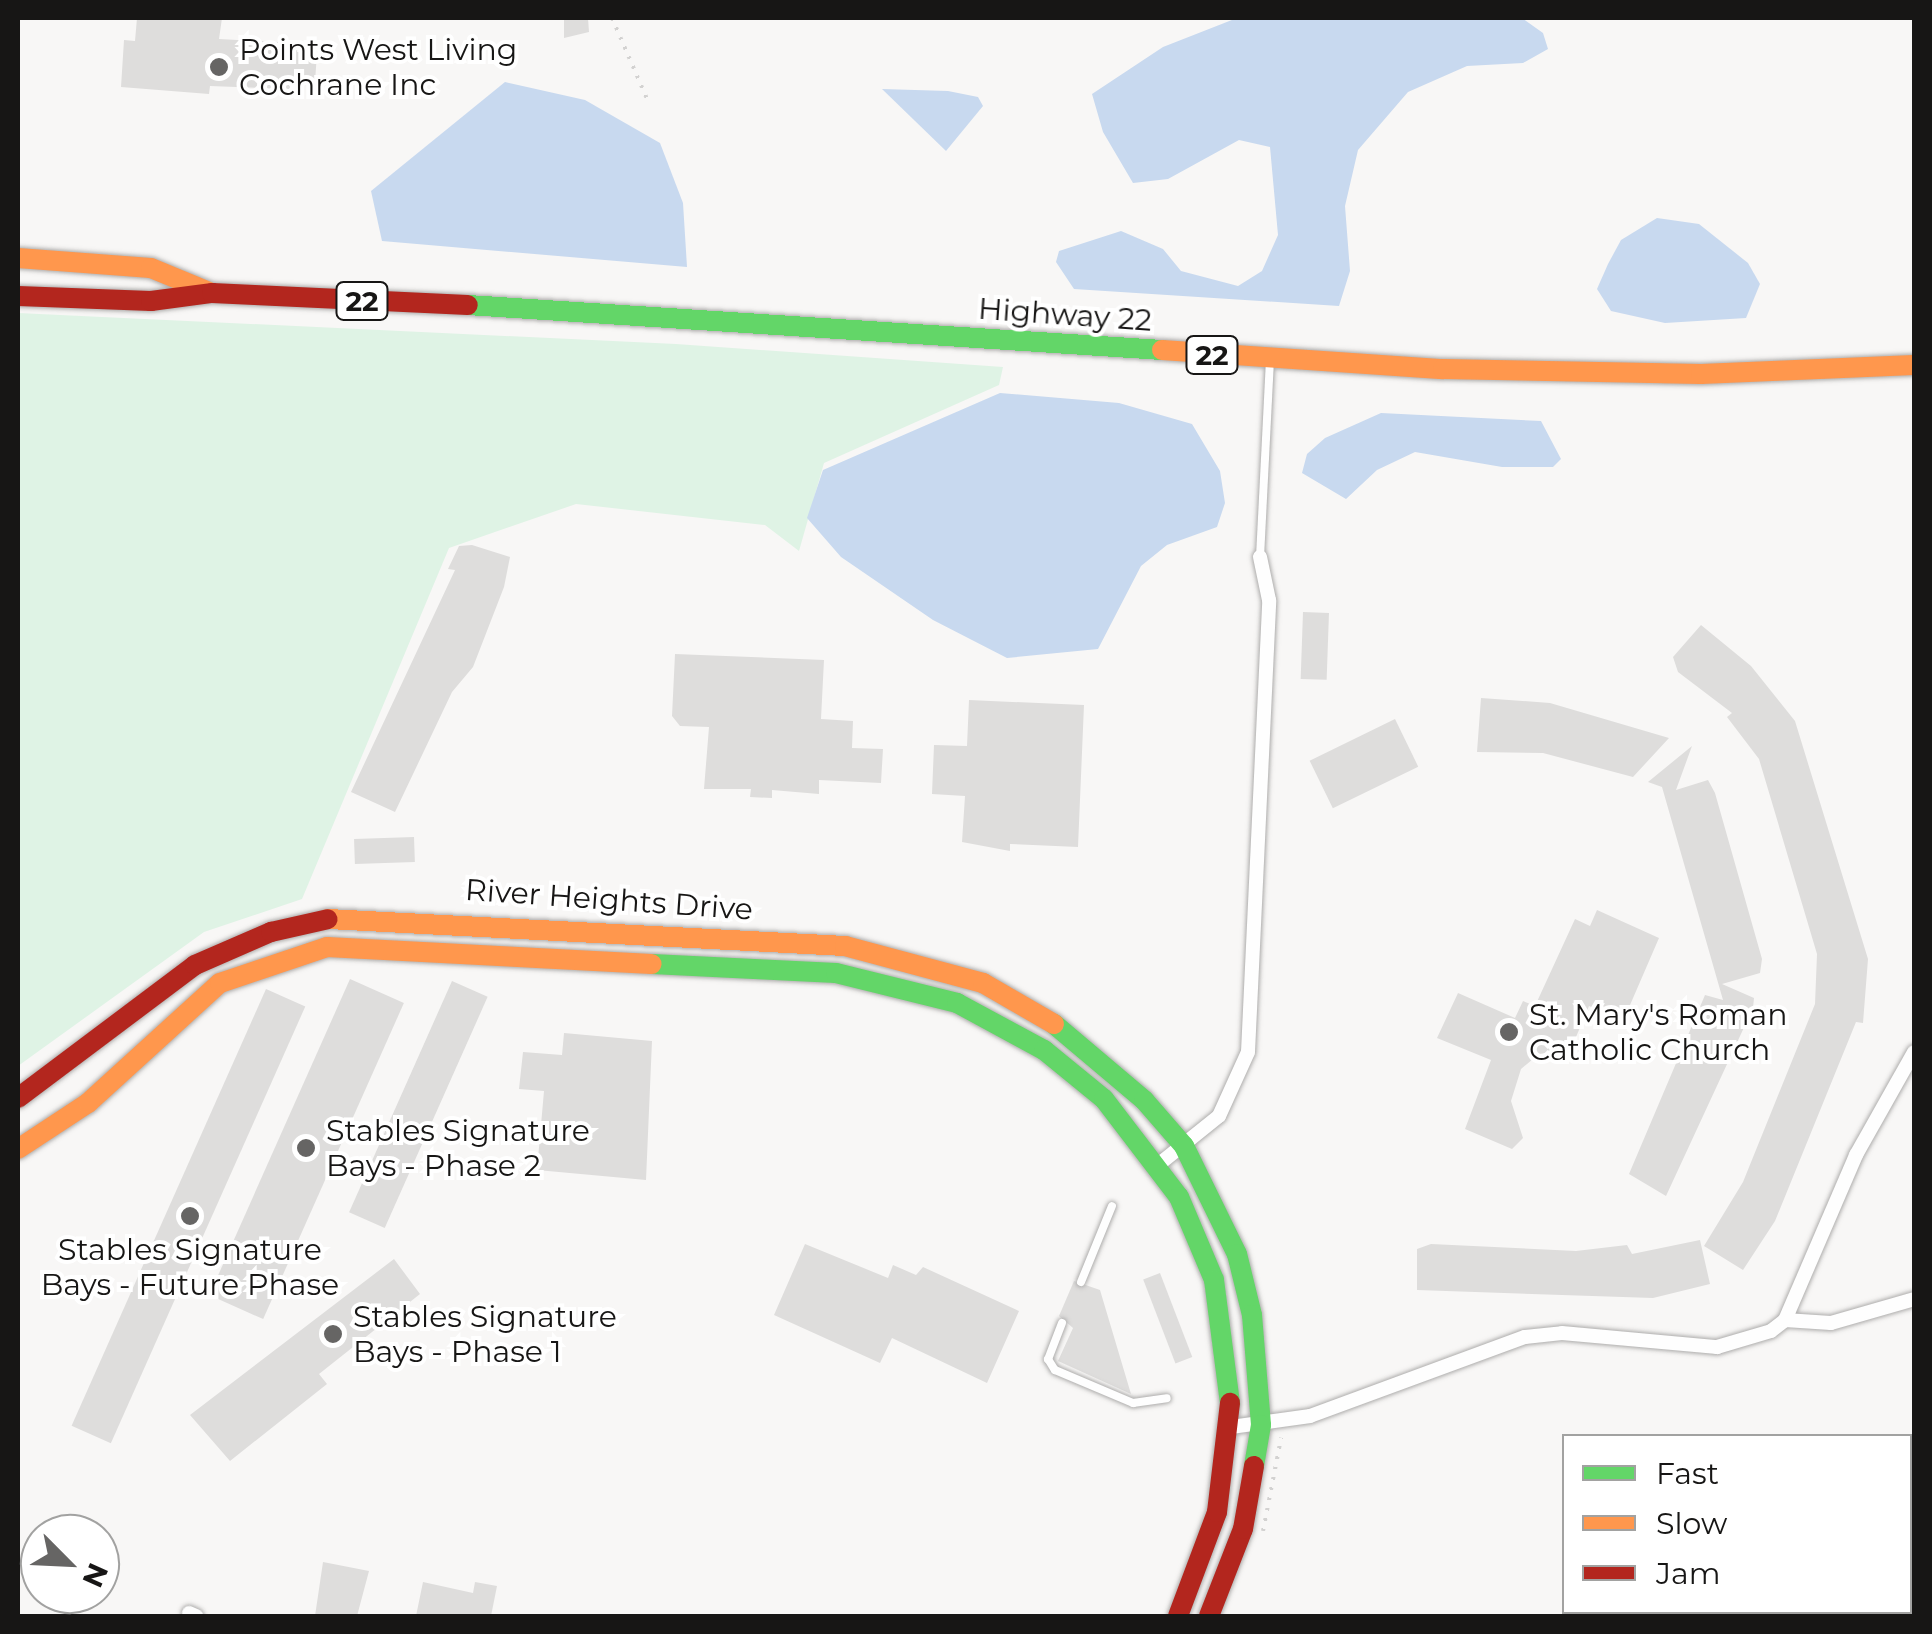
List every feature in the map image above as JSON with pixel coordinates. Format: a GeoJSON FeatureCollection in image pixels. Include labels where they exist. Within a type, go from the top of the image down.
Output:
{"type":"FeatureCollection","features":[{"type":"Feature","properties":{"kind":"street","name":"Highway 22"},"geometry":{"type":"LineString","coordinates":[[18,258],[151,268],[212,293]]}},
{"type":"Feature","properties":{"kind":"street","name":"Highway 22"},"geometry":{"type":"LineString","coordinates":[[18,296],[151,301],[212,293],[1270,359],[1622,374],[1914,365]]}},
{"type":"Feature","properties":{"kind":"street"},"geometry":{"type":"LineString","coordinates":[[1158,1165],[1184,1146],[1232,1099],[1248,1052],[1270,600],[1260,556]]}},
{"type":"Feature","properties":{"kind":"street"},"geometry":{"type":"LineString","coordinates":[[326,919],[333,946]]}},
{"type":"Feature","properties":{"kind":"street","name":"River Heights Drive"},"geometry":{"type":"LineString","coordinates":[[18,1098],[196,966],[246,941],[326,919],[439,919],[624,931],[908,957],[982,984],[1068,1032],[1119,1074],[1184,1146],[1245,1283],[1260,1425],[1243,1529],[1210,1616]]}},
{"type":"Feature","properties":{"kind":"street"},"geometry":{"type":"LineString","coordinates":[[439,919],[441,950]]}},
{"type":"Feature","properties":{"kind":"street"},"geometry":{"type":"LineString","coordinates":[[624,931],[624,962]]}},
{"type":"Feature","properties":{"kind":"street","name":"River Heights Drive"},"geometry":{"type":"LineString","coordinates":[[18,1148],[77,1112],[220,983],[333,946],[836,973],[905,986],[983,1015],[1044,1050],[1104,1100],[1158,1165],[1193,1226],[1221,1303],[1230,1427],[1217,1512],[1178,1616]]}},
{"type":"Feature","properties":{"kind":"street"},"geometry":{"type":"LineString","coordinates":[[905,986],[908,957]]}},
{"type":"Feature","properties":{"kind":"street"},"geometry":{"type":"LineString","coordinates":[[1786,1320],[1856,1155],[1914,1052]]}},
{"type":"Feature","properties":{"kind":"street"},"geometry":{"type":"LineString","coordinates":[[1230,1427],[1310,1416],[1526,1337],[1562,1333],[1737,1346],[1786,1320],[1831,1323],[1914,1299]]}},
{"type":"Feature","properties":{"kind":"lane"},"geometry":{"type":"LineString","coordinates":[[1260,556],[1270,359]]}},
{"type":"Feature","properties":{"kind":"lane"},"geometry":{"type":"LineString","coordinates":[[1081,1282],[1112,1206]]}},
{"type":"Feature","properties":{"kind":"lane"},"geometry":{"type":"LineString","coordinates":[[1062,1324],[1048,1359],[1055,1370],[1133,1403],[1167,1398]]}},
{"type":"Feature","properties":{"kind":"path"},"geometry":{"type":"LineString","coordinates":[[612,18],[646,99]]}},
{"type":"Feature","properties":{"kind":"green space"},"geometry":{"type":"Polygon","coordinates":[[[18,313],[676,344],[1003,367],[999,385],[824,463],[799,551],[765,525],[576,504],[449,548],[302,899],[204,932],[18,1066],[18,313]]]}},
{"type":"Feature","properties":{"kind":"water"},"geometry":{"type":"Polygon","coordinates":[[[1237,18],[1522,18],[1543,33],[1548,49],[1523,63],[1467,66],[1408,92],[1358,150],[1345,206],[1350,271],[1339,306],[1074,289],[1056,262],[1059,251],[1121,231],[1163,249],[1181,271],[1238,286],[1262,271],[1278,235],[1270,147],[1239,140],[1168,179],[1133,183],[1103,132],[1092,94],[1163,47],[1237,18]]]}},
{"type":"Feature","properties":{"kind":"water"},"geometry":{"type":"Polygon","coordinates":[[[505,82],[585,100],[660,143],[683,203],[687,267],[382,241],[371,191],[505,82]]]}},
{"type":"Feature","properties":{"kind":"water"},"geometry":{"type":"Polygon","coordinates":[[[882,89],[948,91],[978,97],[983,106],[946,151],[882,89]]]}},
{"type":"Feature","properties":{"kind":"water"},"geometry":{"type":"Polygon","coordinates":[[[1657,218],[1699,224],[1748,263],[1760,284],[1746,318],[1665,323],[1611,311],[1597,289],[1608,264],[1621,240],[1657,218]]]}},
{"type":"Feature","properties":{"kind":"water"},"geometry":{"type":"Polygon","coordinates":[[[1000,393],[1119,403],[1192,424],[1220,471],[1225,503],[1217,527],[1167,545],[1141,566],[1098,649],[1007,658],[933,620],[841,557],[807,518],[823,470],[1000,393]]]}},
{"type":"Feature","properties":{"kind":"water"},"geometry":{"type":"Polygon","coordinates":[[[1381,413],[1541,421],[1561,459],[1553,467],[1502,467],[1415,452],[1377,470],[1346,499],[1302,473],[1307,454],[1325,438],[1381,413]]]}},
{"type":"Feature","properties":{"kind":"building","name":"Points West Living Cochrane Inc"},"geometry":{"type":"Polygon","coordinates":[[[137,18],[222,18],[219,39],[297,43],[297,52],[317,53],[315,82],[290,82],[290,89],[210,86],[209,94],[121,87],[124,40],[135,41],[137,18]]]}},
{"type":"Feature","properties":{"kind":"building"},"geometry":{"type":"Polygon","coordinates":[[[564,18],[588,18],[589,32],[564,38],[564,18]]]}},
{"type":"Feature","properties":{"kind":"building"},"geometry":{"type":"Polygon","coordinates":[[[472,545],[510,557],[504,587],[473,667],[452,692],[395,812],[351,792],[455,570],[448,569],[459,546],[472,545]]]}},
{"type":"Feature","properties":{"kind":"building"},"geometry":{"type":"Polygon","coordinates":[[[1303,612],[1329,613],[1327,680],[1301,679],[1303,612]]]}},
{"type":"Feature","properties":{"kind":"building"},"geometry":{"type":"Polygon","coordinates":[[[1701,625],[1751,666],[1795,721],[1868,959],[1863,1023],[1856,1022],[1775,1221],[1743,1270],[1704,1246],[1743,1182],[1815,1004],[1817,954],[1759,759],[1727,717],[1732,713],[1678,672],[1673,657],[1701,625]]]}},
{"type":"Feature","properties":{"kind":"building"},"geometry":{"type":"Polygon","coordinates":[[[675,654],[824,660],[821,719],[853,721],[852,748],[883,749],[881,783],[819,780],[819,794],[772,790],[772,798],[750,797],[751,789],[704,789],[709,727],[680,726],[672,716],[675,654]]]}},
{"type":"Feature","properties":{"kind":"building"},"geometry":{"type":"Polygon","coordinates":[[[1481,698],[1550,703],[1669,738],[1633,777],[1543,753],[1477,752],[1481,698]]]}},
{"type":"Feature","properties":{"kind":"building"},"geometry":{"type":"Polygon","coordinates":[[[969,700],[1084,705],[1078,847],[1010,844],[1010,851],[962,842],[965,796],[932,794],[934,745],[967,746],[969,700]]]}},
{"type":"Feature","properties":{"kind":"building"},"geometry":{"type":"Polygon","coordinates":[[[1395,719],[1418,767],[1333,808],[1310,761],[1395,719]]]}},
{"type":"Feature","properties":{"kind":"building"},"geometry":{"type":"Polygon","coordinates":[[[1692,746],[1676,790],[1708,780],[1715,793],[1762,959],[1760,973],[1722,984],[1754,998],[1753,1008],[1666,1196],[1629,1174],[1705,995],[1723,1000],[1662,787],[1648,782],[1692,746]]]}},
{"type":"Feature","properties":{"kind":"building"},"geometry":{"type":"Polygon","coordinates":[[[414,837],[415,862],[355,864],[354,839],[414,837]]]}},
{"type":"Feature","properties":{"kind":"building","name":"St. Mary's Roman Catholic Church"},"geometry":{"type":"Polygon","coordinates":[[[1597,910],[1659,938],[1627,1012],[1619,1009],[1615,1017],[1589,1006],[1571,1049],[1539,1054],[1521,1069],[1511,1101],[1523,1138],[1512,1149],[1465,1129],[1491,1060],[1437,1038],[1458,993],[1515,1018],[1523,1001],[1535,1006],[1575,919],[1590,926],[1597,910]]]}},
{"type":"Feature","properties":{"kind":"building","name":"Stables Signature Bays - Phase 2"},"geometry":{"type":"Polygon","coordinates":[[[350,979],[404,1003],[263,1319],[209,1295],[350,979]]]}},
{"type":"Feature","properties":{"kind":"building","name":"Stables Signature Bays - Future Phase"},"geometry":{"type":"Polygon","coordinates":[[[452,981],[488,997],[385,1228],[349,1212],[452,981]]]}},
{"type":"Feature","properties":{"kind":"building","name":"Stables Signature Bays - Future Phase"},"geometry":{"type":"Polygon","coordinates":[[[266,989],[305,1006],[111,1443],[72,1426],[266,989]]]}},
{"type":"Feature","properties":{"kind":"building"},"geometry":{"type":"Polygon","coordinates":[[[564,1033],[652,1041],[646,1180],[537,1170],[544,1091],[519,1089],[523,1052],[562,1055],[564,1033]]]}},
{"type":"Feature","properties":{"kind":"building"},"geometry":{"type":"Polygon","coordinates":[[[1700,1240],[1710,1284],[1653,1298],[1417,1290],[1417,1249],[1431,1244],[1576,1251],[1627,1245],[1632,1254],[1700,1240]]]}},
{"type":"Feature","properties":{"kind":"building"},"geometry":{"type":"Polygon","coordinates":[[[805,1244],[888,1278],[893,1265],[916,1275],[923,1267],[1019,1311],[987,1383],[892,1338],[880,1363],[774,1315],[805,1244]]]}},
{"type":"Feature","properties":{"kind":"building","name":"Stables Signature Bays - Phase 1"},"geometry":{"type":"Polygon","coordinates":[[[394,1259],[420,1294],[319,1374],[327,1384],[230,1461],[190,1415],[394,1259]]]}},
{"type":"Feature","properties":{"kind":"building"},"geometry":{"type":"Polygon","coordinates":[[[1160,1273],[1192,1357],[1175,1363],[1143,1279],[1160,1273]]]}},
{"type":"Feature","properties":{"kind":"building"},"geometry":{"type":"Polygon","coordinates":[[[1074,1281],[1100,1290],[1131,1394],[1058,1361],[1073,1328],[1059,1316],[1074,1281]]]}},
{"type":"Feature","properties":{"kind":"building"},"geometry":{"type":"Polygon","coordinates":[[[323,1562],[369,1571],[357,1616],[315,1616],[323,1562]]]}},
{"type":"Feature","properties":{"kind":"building"},"geometry":{"type":"Polygon","coordinates":[[[423,1582],[473,1593],[475,1582],[497,1586],[491,1616],[416,1616],[423,1582]]]}},
{"type":"Feature","properties":{"kind":"traffic: fast"},"geometry":{"type":"LineString","coordinates":[[468,305],[1162,350]]}},
{"type":"Feature","properties":{"kind":"traffic: fast"},"geometry":{"type":"LineString","coordinates":[[652,964],[836,973],[957,1003],[1044,1050],[1104,1099],[1179,1197],[1214,1280],[1230,1403]]}},
{"type":"Feature","properties":{"kind":"traffic: fast"},"geometry":{"type":"LineString","coordinates":[[1054,1024],[1144,1100],[1184,1146],[1237,1254],[1252,1315],[1261,1425],[1254,1466]]}},
{"type":"Feature","properties":{"kind":"traffic: slow"},"geometry":{"type":"LineString","coordinates":[[18,258],[151,268],[209,292]]}},
{"type":"Feature","properties":{"kind":"traffic: slow"},"geometry":{"type":"LineString","coordinates":[[1162,350],[1443,369],[1701,374],[1914,365]]}},
{"type":"Feature","properties":{"kind":"traffic: slow"},"geometry":{"type":"LineString","coordinates":[[328,919],[845,946],[983,983],[1054,1024]]}},
{"type":"Feature","properties":{"kind":"traffic: slow"},"geometry":{"type":"LineString","coordinates":[[18,1149],[88,1103],[220,983],[327,947],[652,964]]}},
{"type":"Feature","properties":{"kind":"traffic: jam"},"geometry":{"type":"LineString","coordinates":[[18,296],[151,301],[212,293],[468,305]]}},
{"type":"Feature","properties":{"kind":"traffic: jam"},"geometry":{"type":"LineString","coordinates":[[18,1098],[195,965],[271,932],[328,919]]}},
{"type":"Feature","properties":{"kind":"traffic: jam"},"geometry":{"type":"LineString","coordinates":[[1178,1616],[1217,1512],[1230,1403]]}},
{"type":"Feature","properties":{"kind":"traffic: jam"},"geometry":{"type":"LineString","coordinates":[[1209,1616],[1243,1529],[1254,1466]]}},
{"type":"Feature","properties":{"kind":"place","name":"Points West Living Cochrane Inc"},"geometry":{"type":"Point","coordinates":[219,67]}},
{"type":"Feature","properties":{"kind":"place","name":"St. Mary's Roman Catholic Church"},"geometry":{"type":"Point","coordinates":[1509,1032]}},
{"type":"Feature","properties":{"kind":"place","name":"Stables Signature Bays - Phase 2"},"geometry":{"type":"Point","coordinates":[306,1148]}},
{"type":"Feature","properties":{"kind":"place","name":"Stables Signature Bays - Future Phase"},"geometry":{"type":"Point","coordinates":[190,1216]}},
{"type":"Feature","properties":{"kind":"place","name":"Stables Signature Bays - Phase 1"},"geometry":{"type":"Point","coordinates":[333,1334]}}]}
